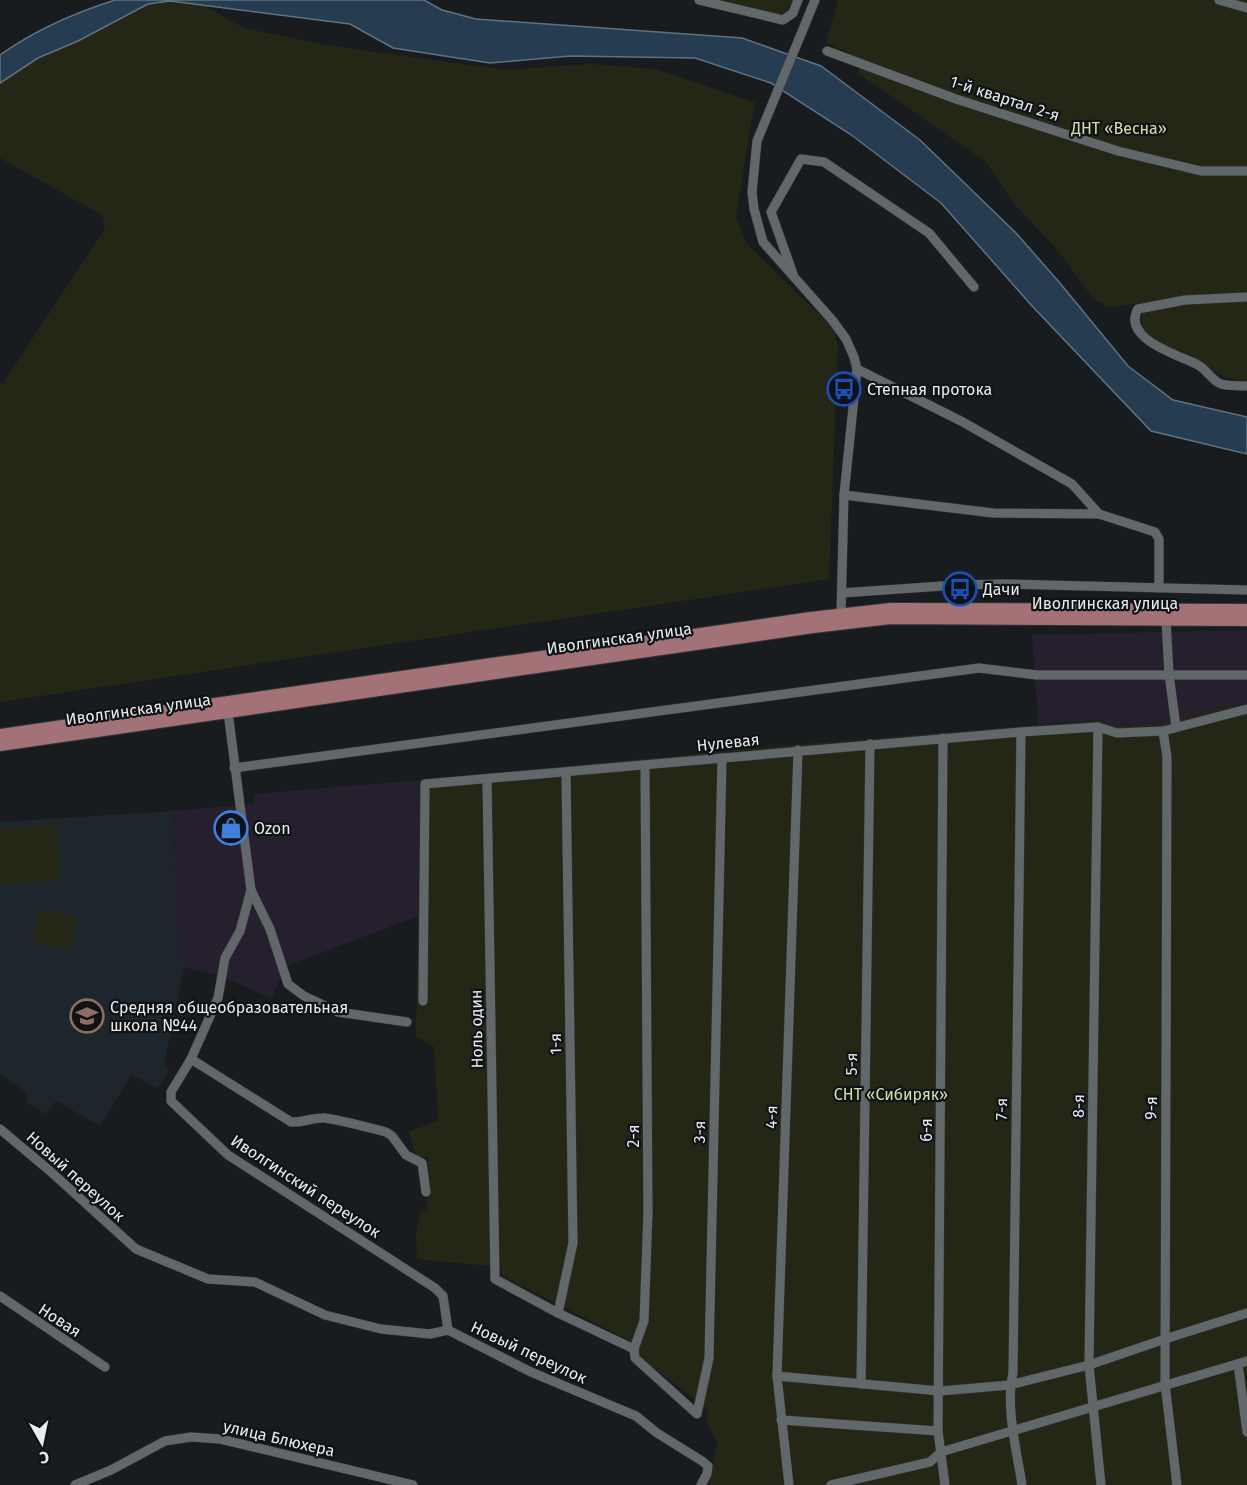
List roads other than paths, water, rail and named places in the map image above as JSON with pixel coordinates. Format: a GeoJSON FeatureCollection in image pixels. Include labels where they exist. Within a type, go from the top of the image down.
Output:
{"type":"FeatureCollection","features":[{"type":"Feature","properties":{"kind":"main road","name":"Иволгинская улица"},"geometry":{"type":"LineString","coordinates":[[0,735],[841,614],[891,609],[1247,610]]}},
{"type":"Feature","properties":{"kind":"main road","name":"Иволгинская улица"},"geometry":{"type":"LineString","coordinates":[[0,745],[801,628],[890,618],[1247,620]]}},
{"type":"Feature","properties":{"kind":"street"},"geometry":{"type":"LineString","coordinates":[[699,0],[783,20],[793,13],[798,0]]}},
{"type":"Feature","properties":{"kind":"street"},"geometry":{"type":"LineString","coordinates":[[815,0],[757,141],[752,192],[763,242],[846,339],[855,357],[857,369],[844,495],[841,614]]}},
{"type":"Feature","properties":{"kind":"street"},"geometry":{"type":"LineString","coordinates":[[1219,0],[1247,8]]}},
{"type":"Feature","properties":{"kind":"street","name":"1-й квартал 2-я"},"geometry":{"type":"LineString","coordinates":[[827,51],[956,99],[1118,151],[1201,171],[1247,171]]}},
{"type":"Feature","properties":{"kind":"street"},"geometry":{"type":"LineString","coordinates":[[795,279],[771,212],[801,159],[824,162],[929,233],[974,287]]}},
{"type":"Feature","properties":{"kind":"street"},"geometry":{"type":"LineString","coordinates":[[1247,297],[1185,300],[1138,309],[1134,319],[1136,327],[1151,343],[1201,366],[1220,384],[1247,386]]}},
{"type":"Feature","properties":{"kind":"street"},"geometry":{"type":"LineString","coordinates":[[857,369],[961,421],[1072,484],[1099,514]]}},
{"type":"Feature","properties":{"kind":"street"},"geometry":{"type":"LineString","coordinates":[[844,495],[993,513],[1099,514],[1157,534],[1159,539],[1159,588]]}},
{"type":"Feature","properties":{"kind":"street"},"geometry":{"type":"LineString","coordinates":[[842,593],[975,584],[1247,590]]}},
{"type":"Feature","properties":{"kind":"street"},"geometry":{"type":"LineString","coordinates":[[1166,620],[1169,674],[1176,727]]}},
{"type":"Feature","properties":{"kind":"street"},"geometry":{"type":"LineString","coordinates":[[234,768],[979,668],[1037,675],[1247,675]]}},
{"type":"Feature","properties":{"kind":"street","name":"Нулевая"},"geometry":{"type":"LineString","coordinates":[[423,1001],[425,784],[1021,732],[1098,727],[1118,733],[1163,731],[1247,709]]}},
{"type":"Feature","properties":{"kind":"street","name":"Иволгинский переулок"},"geometry":{"type":"LineString","coordinates":[[228,712],[251,890],[270,929],[288,984],[304,996],[338,1012],[408,1022]]}},
{"type":"Feature","properties":{"kind":"street","name":"8-я"},"geometry":{"type":"LineString","coordinates":[[1098,727],[1089,1365],[1101,1485]]}},
{"type":"Feature","properties":{"kind":"street","name":"9-я"},"geometry":{"type":"LineString","coordinates":[[1163,731],[1167,757],[1165,1384],[1177,1485]]}},
{"type":"Feature","properties":{"kind":"street","name":"7-я"},"geometry":{"type":"LineString","coordinates":[[1021,732],[1013,1373],[1011,1385],[1013,1429],[1022,1485]]}},
{"type":"Feature","properties":{"kind":"street","name":"6-я"},"geometry":{"type":"LineString","coordinates":[[943,738],[938,1431],[945,1485]]}},
{"type":"Feature","properties":{"kind":"street","name":"5-я"},"geometry":{"type":"LineString","coordinates":[[861,1384],[870,744]]}},
{"type":"Feature","properties":{"kind":"street","name":"4-я"},"geometry":{"type":"LineString","coordinates":[[789,1485],[777,1377],[798,750]]}},
{"type":"Feature","properties":{"kind":"street","name":"3-я"},"geometry":{"type":"LineString","coordinates":[[634,1349],[635,1358],[697,1414],[709,1358],[722,758]]}},
{"type":"Feature","properties":{"kind":"street","name":"2-я"},"geometry":{"type":"LineString","coordinates":[[634,1349],[644,1321],[648,1213],[645,766]]}},
{"type":"Feature","properties":{"kind":"street","name":"1-я"},"geometry":{"type":"LineString","coordinates":[[558,1313],[573,1243],[566,773]]}},
{"type":"Feature","properties":{"kind":"street","name":"Ноль один"},"geometry":{"type":"LineString","coordinates":[[487,779],[495,1279],[558,1313]]}},
{"type":"Feature","properties":{"kind":"street","name":"Иволгинский переулок"},"geometry":{"type":"LineString","coordinates":[[251,890],[240,931],[225,958],[218,998],[191,1059],[171,1092],[171,1101],[228,1155],[435,1288],[443,1296],[448,1330]]}},
{"type":"Feature","properties":{"kind":"street"},"geometry":{"type":"LineString","coordinates":[[191,1059],[291,1122],[324,1118],[386,1132],[392,1136],[406,1155],[422,1163],[426,1192]]}},
{"type":"Feature","properties":{"kind":"street","name":"Новый переулок"},"geometry":{"type":"LineString","coordinates":[[0,1129],[136,1249],[208,1279],[255,1282],[325,1315],[390,1330],[430,1334],[448,1330],[531,1372],[636,1416],[657,1433],[708,1466],[707,1474],[701,1485]]}},
{"type":"Feature","properties":{"kind":"street","name":"Новая"},"geometry":{"type":"LineString","coordinates":[[0,1296],[105,1367]]}},
{"type":"Feature","properties":{"kind":"street"},"geometry":{"type":"LineString","coordinates":[[558,1313],[634,1349]]}},
{"type":"Feature","properties":{"kind":"street"},"geometry":{"type":"LineString","coordinates":[[777,1377],[940,1391],[1011,1385],[1089,1365],[1247,1313]]}},
{"type":"Feature","properties":{"kind":"street"},"geometry":{"type":"LineString","coordinates":[[831,1485],[930,1462],[941,1452],[1013,1429],[1093,1408],[1165,1384],[1242,1363],[1247,1432]]}},
{"type":"Feature","properties":{"kind":"street"},"geometry":{"type":"LineString","coordinates":[[781,1420],[938,1431]]}},
{"type":"Feature","properties":{"kind":"street","name":"улица Блюхера"},"geometry":{"type":"LineString","coordinates":[[75,1485],[111,1470],[165,1441],[191,1437],[220,1438],[413,1485]]}},
{"type":"Feature","properties":{"kind":"water"},"geometry":{"type":"Polygon","coordinates":[[[115,0],[424,0],[442,10],[476,19],[742,38],[821,66],[920,140],[1016,233],[1128,366],[1173,400],[1247,417],[1247,454],[1151,431],[1033,307],[941,203],[850,134],[771,83],[695,58],[570,56],[490,63],[393,48],[350,24],[170,1],[148,4],[78,41],[38,58],[0,83],[0,55],[55,23],[115,0]]]}},
{"type":"Feature","properties":{"kind":"place","name":"Степная протока"},"geometry":{"type":"Point","coordinates":[844,389]}},
{"type":"Feature","properties":{"kind":"place","name":"Дачи"},"geometry":{"type":"Point","coordinates":[960,589]}},
{"type":"Feature","properties":{"kind":"place","name":"Ozon"},"geometry":{"type":"Point","coordinates":[231,828]}},
{"type":"Feature","properties":{"kind":"place","name":"Средняя общеобразовательная школа №44"},"geometry":{"type":"Point","coordinates":[87,1016]}},
{"type":"Feature","properties":{"kind":"park label","name":"ДНТ «Весна»"},"geometry":{"type":"Point","coordinates":[1119,128]}},
{"type":"Feature","properties":{"kind":"park label","name":"СНТ «Сибиряк»"},"geometry":{"type":"Point","coordinates":[891,1094]}}]}
